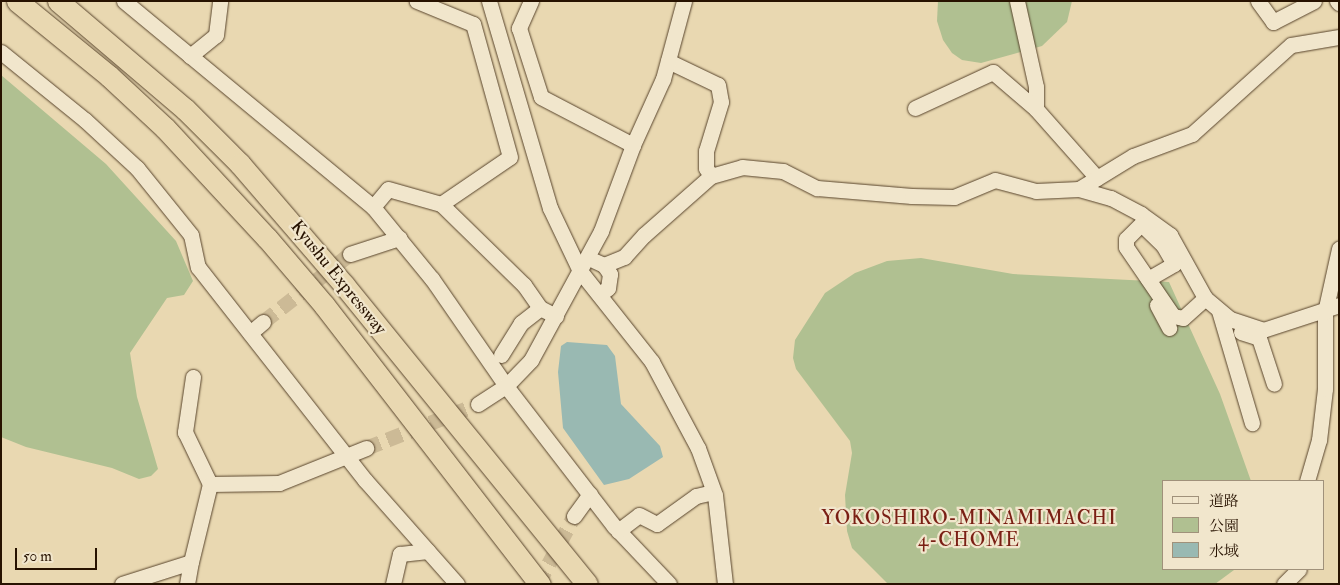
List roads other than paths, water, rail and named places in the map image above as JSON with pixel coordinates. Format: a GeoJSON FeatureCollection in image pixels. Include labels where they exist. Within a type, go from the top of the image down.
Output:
{"type":"FeatureCollection","features":[{"type":"Feature","properties":{"kind":"highway","name":"Kyushu Expressway"},"geometry":{"type":"LineString","coordinates":[[17,1],[109,76],[207,171],[324,304],[540,584]]}},
{"type":"Feature","properties":{"kind":"highway","name":"Kyushu Expressway"},"geometry":{"type":"LineString","coordinates":[[58,1],[185,109],[240,164],[344,285],[587,584]]}},
{"type":"Feature","properties":{"kind":"highway"},"geometry":{"type":"LineString","coordinates":[[1,2],[44,33],[207,171]]}},
{"type":"Feature","properties":{"kind":"street"},"geometry":{"type":"LineString","coordinates":[[124,1],[373,207],[432,279],[506,386],[618,531],[670,584]]}},
{"type":"Feature","properties":{"kind":"street"},"geometry":{"type":"LineString","coordinates":[[190,56],[216,35],[220,1]]}},
{"type":"Feature","properties":{"kind":"street"},"geometry":{"type":"LineString","coordinates":[[418,1],[473,24],[510,157],[441,204]]}},
{"type":"Feature","properties":{"kind":"street"},"geometry":{"type":"LineString","coordinates":[[489,1],[550,208],[580,271],[652,362],[679,407],[714,492],[725,584]]}},
{"type":"Feature","properties":{"kind":"street"},"geometry":{"type":"LineString","coordinates":[[531,1],[519,28],[535,86],[541,97],[633,145]]}},
{"type":"Feature","properties":{"kind":"street"},"geometry":{"type":"LineString","coordinates":[[478,404],[506,386],[531,360],[601,231],[633,145],[668,62],[684,1]]}},
{"type":"Feature","properties":{"kind":"street"},"geometry":{"type":"LineString","coordinates":[[1017,1],[1036,87],[1036,109]]}},
{"type":"Feature","properties":{"kind":"street"},"geometry":{"type":"LineString","coordinates":[[1258,1],[1273,22],[1314,1]]}},
{"type":"Feature","properties":{"kind":"street"},"geometry":{"type":"LineString","coordinates":[[1078,189],[1133,156],[1192,134],[1291,45],[1339,37]]}},
{"type":"Feature","properties":{"kind":"street"},"geometry":{"type":"LineString","coordinates":[[1,52],[85,120],[137,168],[191,236],[198,267],[348,455],[365,480],[457,584]]}},
{"type":"Feature","properties":{"kind":"street"},"geometry":{"type":"LineString","coordinates":[[668,62],[718,85],[721,102],[706,151],[706,168],[711,176]]}},
{"type":"Feature","properties":{"kind":"street"},"geometry":{"type":"LineString","coordinates":[[915,108],[993,72],[1036,109],[1097,178]]}},
{"type":"Feature","properties":{"kind":"street"},"geometry":{"type":"LineString","coordinates":[[494,97],[535,86]]}},
{"type":"Feature","properties":{"kind":"street"},"geometry":{"type":"LineString","coordinates":[[604,265],[624,257],[644,234],[711,176],[753,167],[783,171],[817,188],[912,196],[954,197],[995,180],[1036,190],[1078,189],[1111,198],[1170,236],[1205,298],[1230,319],[1264,330],[1332,309]]}},
{"type":"Feature","properties":{"kind":"street"},"geometry":{"type":"LineString","coordinates":[[373,207],[388,189],[441,204],[524,285],[540,308],[556,316]]}},
{"type":"Feature","properties":{"kind":"street"},"geometry":{"type":"LineString","coordinates":[[350,254],[399,238]]}},
{"type":"Feature","properties":{"kind":"street"},"geometry":{"type":"LineString","coordinates":[[1307,480],[1321,424],[1339,249]]}},
{"type":"Feature","properties":{"kind":"street"},"geometry":{"type":"LineString","coordinates":[[587,257],[604,265],[610,274],[608,288],[599,295]]}},
{"type":"Feature","properties":{"kind":"street"},"geometry":{"type":"LineString","coordinates":[[1168,328],[1148,290],[1150,282],[1174,316],[1183,318],[1205,298]]}},
{"type":"Feature","properties":{"kind":"street"},"geometry":{"type":"LineString","coordinates":[[501,355],[521,323],[540,308]]}},
{"type":"Feature","properties":{"kind":"street"},"geometry":{"type":"LineString","coordinates":[[1219,311],[1252,423]]}},
{"type":"Feature","properties":{"kind":"street"},"geometry":{"type":"LineString","coordinates":[[250,333],[263,322]]}},
{"type":"Feature","properties":{"kind":"street"},"geometry":{"type":"LineString","coordinates":[[1223,326],[1259,338],[1274,384]]}},
{"type":"Feature","properties":{"kind":"street"},"geometry":{"type":"LineString","coordinates":[[187,584],[210,484],[185,432],[193,377]]}},
{"type":"Feature","properties":{"kind":"street"},"geometry":{"type":"LineString","coordinates":[[210,484],[278,483],[366,448]]}},
{"type":"Feature","properties":{"kind":"street"},"geometry":{"type":"LineString","coordinates":[[618,531],[639,515],[657,524],[696,496],[714,492]]}},
{"type":"Feature","properties":{"kind":"street"},"geometry":{"type":"LineString","coordinates":[[574,516],[590,494]]}},
{"type":"Feature","properties":{"kind":"street"},"geometry":{"type":"LineString","coordinates":[[393,584],[400,554],[428,551]]}},
{"type":"Feature","properties":{"kind":"street"},"geometry":{"type":"LineString","coordinates":[[122,584],[191,562]]}},
{"type":"Feature","properties":{"kind":"street"},"geometry":{"type":"LineString","coordinates":[[1284,584],[1298,570]]}},
{"type":"Feature","properties":{"kind":"water"},"geometry":{"type":"Polygon","coordinates":[[[567,342],[607,345],[615,356],[621,404],[660,446],[663,457],[629,479],[604,485],[563,428],[558,372],[561,346],[567,342]]]}},
{"type":"Feature","properties":{"kind":"tunnel"},"geometry":{"type":"LineString","coordinates":[[263,322],[350,254]]}},
{"type":"Feature","properties":{"kind":"tunnel"},"geometry":{"type":"LineString","coordinates":[[366,448],[478,404]]}},
{"type":"Feature","properties":{"kind":"tunnel"},"geometry":{"type":"LineString","coordinates":[[538,584],[574,516]]}},
{"type":"Feature","properties":{"kind":"district","name":"YOKOSHIRO-MINAMIMACHI 4-CHOME"},"geometry":{"type":"Point","coordinates":[969,530]}}]}
